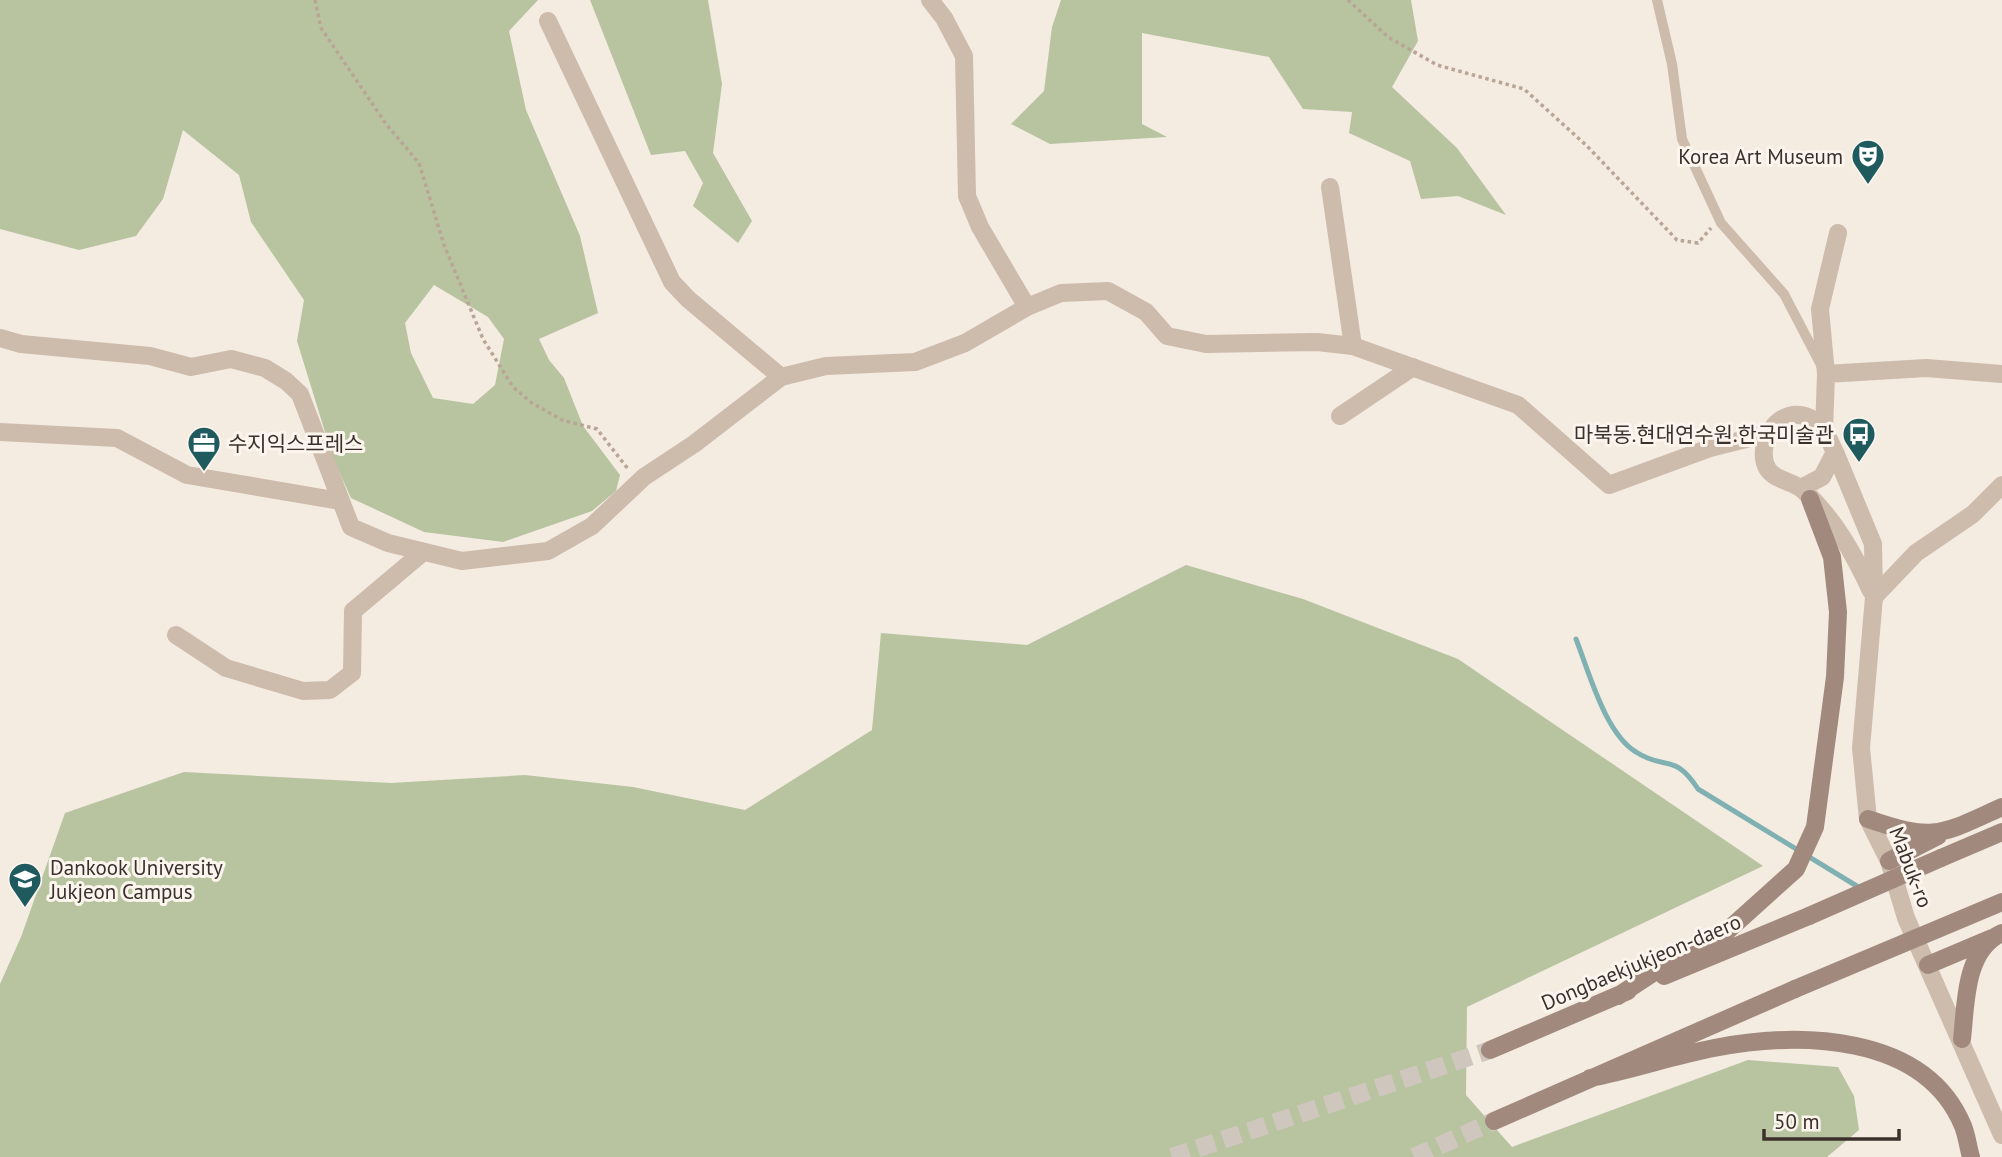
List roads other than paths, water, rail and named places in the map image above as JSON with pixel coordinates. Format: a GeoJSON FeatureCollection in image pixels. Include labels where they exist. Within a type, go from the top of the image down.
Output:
{"type":"FeatureCollection","features":[{"type":"Feature","properties":{"kind":"main road"},"geometry":{"type":"LineString","coordinates":[[1618,996],[1671,961],[1726,932],[1796,869],[1815,827],[1835,677],[1839,612],[1832,557],[1806,493]]}},
{"type":"Feature","properties":{"kind":"main road"},"geometry":{"type":"LineString","coordinates":[[1889,861],[2002,807]]}},
{"type":"Feature","properties":{"kind":"main road"},"geometry":{"type":"LineString","coordinates":[[1868,819],[1911,834],[1944,833]]}},
{"type":"Feature","properties":{"kind":"main road","name":"Dongbaekjukjeon-daero"},"geometry":{"type":"LineString","coordinates":[[1490,1050],[2002,832]]}},
{"type":"Feature","properties":{"kind":"main road"},"geometry":{"type":"LineString","coordinates":[[1494,1121],[2002,902]]}},
{"type":"Feature","properties":{"kind":"main road"},"geometry":{"type":"LineString","coordinates":[[1928,965],[1999,935]]}},
{"type":"Feature","properties":{"kind":"main road"},"geometry":{"type":"LineString","coordinates":[[1962,1040],[1969,979],[1978,957],[1999,935]]}},
{"type":"Feature","properties":{"kind":"main road"},"geometry":{"type":"LineString","coordinates":[[1590,1078],[1714,1048],[1772,1042],[1849,1044],[1882,1052],[1913,1068],[1943,1096],[1962,1125],[1971,1157]]}},
{"type":"Feature","properties":{"kind":"street"},"geometry":{"type":"LineString","coordinates":[[930,0],[944,18],[964,56],[967,196],[979,227],[1027,307]]}},
{"type":"Feature","properties":{"kind":"street"},"geometry":{"type":"LineString","coordinates":[[548,21],[672,282],[688,299],[781,377]]}},
{"type":"Feature","properties":{"kind":"street"},"geometry":{"type":"LineString","coordinates":[[1330,187],[1353,346]]}},
{"type":"Feature","properties":{"kind":"street"},"geometry":{"type":"LineString","coordinates":[[1824,431],[1826,374],[1820,309],[1838,233]]}},
{"type":"Feature","properties":{"kind":"street"},"geometry":{"type":"LineString","coordinates":[[0,338],[21,344],[150,356],[191,366],[231,359],[265,368],[300,394],[351,527],[422,553],[462,561],[548,551],[592,526],[638,482],[695,444],[781,377],[827,366],[873,367],[915,362],[965,343],[1027,307],[1061,293],[1108,291],[1146,312],[1167,337],[1206,344],[1317,342],[1353,346],[1518,405],[1609,485],[1710,449],[1766,434],[1777,423],[1794,415],[1810,418],[1824,431],[1835,452],[1822,478],[1806,493]]}},
{"type":"Feature","properties":{"kind":"street"},"geometry":{"type":"LineString","coordinates":[[1340,416],[1413,368]]}},
{"type":"Feature","properties":{"kind":"street"},"geometry":{"type":"LineString","coordinates":[[1826,374],[1926,368],[2002,374]]}},
{"type":"Feature","properties":{"kind":"street"},"geometry":{"type":"LineString","coordinates":[[0,432],[117,438],[187,475],[340,501]]}},
{"type":"Feature","properties":{"kind":"street"},"geometry":{"type":"LineString","coordinates":[[1766,434],[1763,449],[1766,467],[1781,481],[1806,493],[1849,545],[1874,597],[1916,553],[1973,514],[2002,485]]}},
{"type":"Feature","properties":{"kind":"street","name":"Mabuk-ro"},"geometry":{"type":"LineString","coordinates":[[1835,452],[1873,544],[1874,597],[1861,748],[1868,819],[1889,861],[1906,918],[2002,1135]]}},
{"type":"Feature","properties":{"kind":"street"},"geometry":{"type":"LineString","coordinates":[[176,635],[226,668],[303,691],[330,690],[352,673],[353,611],[422,553]]}},
{"type":"Feature","properties":{"kind":"lane"},"geometry":{"type":"LineString","coordinates":[[1657,0],[1672,64],[1682,139],[1719,218],[1784,294],[1826,374]]}},
{"type":"Feature","properties":{"kind":"waterway"},"geometry":{"type":"LineString","coordinates":[[1576,639],[1599,701],[1615,731],[1625,743],[1646,758],[1682,770],[1698,789],[1860,888]]}},
{"type":"Feature","properties":{"kind":"tunnel"},"geometry":{"type":"LineString","coordinates":[[1172,1157],[1490,1050]]}},
{"type":"Feature","properties":{"kind":"tunnel"},"geometry":{"type":"LineString","coordinates":[[1414,1157],[1494,1121]]}},
{"type":"Feature","properties":{"kind":"place","name":"Korea Art Museum"},"geometry":{"type":"Point","coordinates":[1868,186]}},
{"type":"Feature","properties":{"kind":"place","name":"마북동.현대연수원.한국미술관"},"geometry":{"type":"Point","coordinates":[1859,464]}},
{"type":"Feature","properties":{"kind":"place","name":"수지익스프레스"},"geometry":{"type":"Point","coordinates":[204,473]}},
{"type":"Feature","properties":{"kind":"place","name":"Dankook University Jukjeon Campus"},"geometry":{"type":"Point","coordinates":[25,909]}}]}
